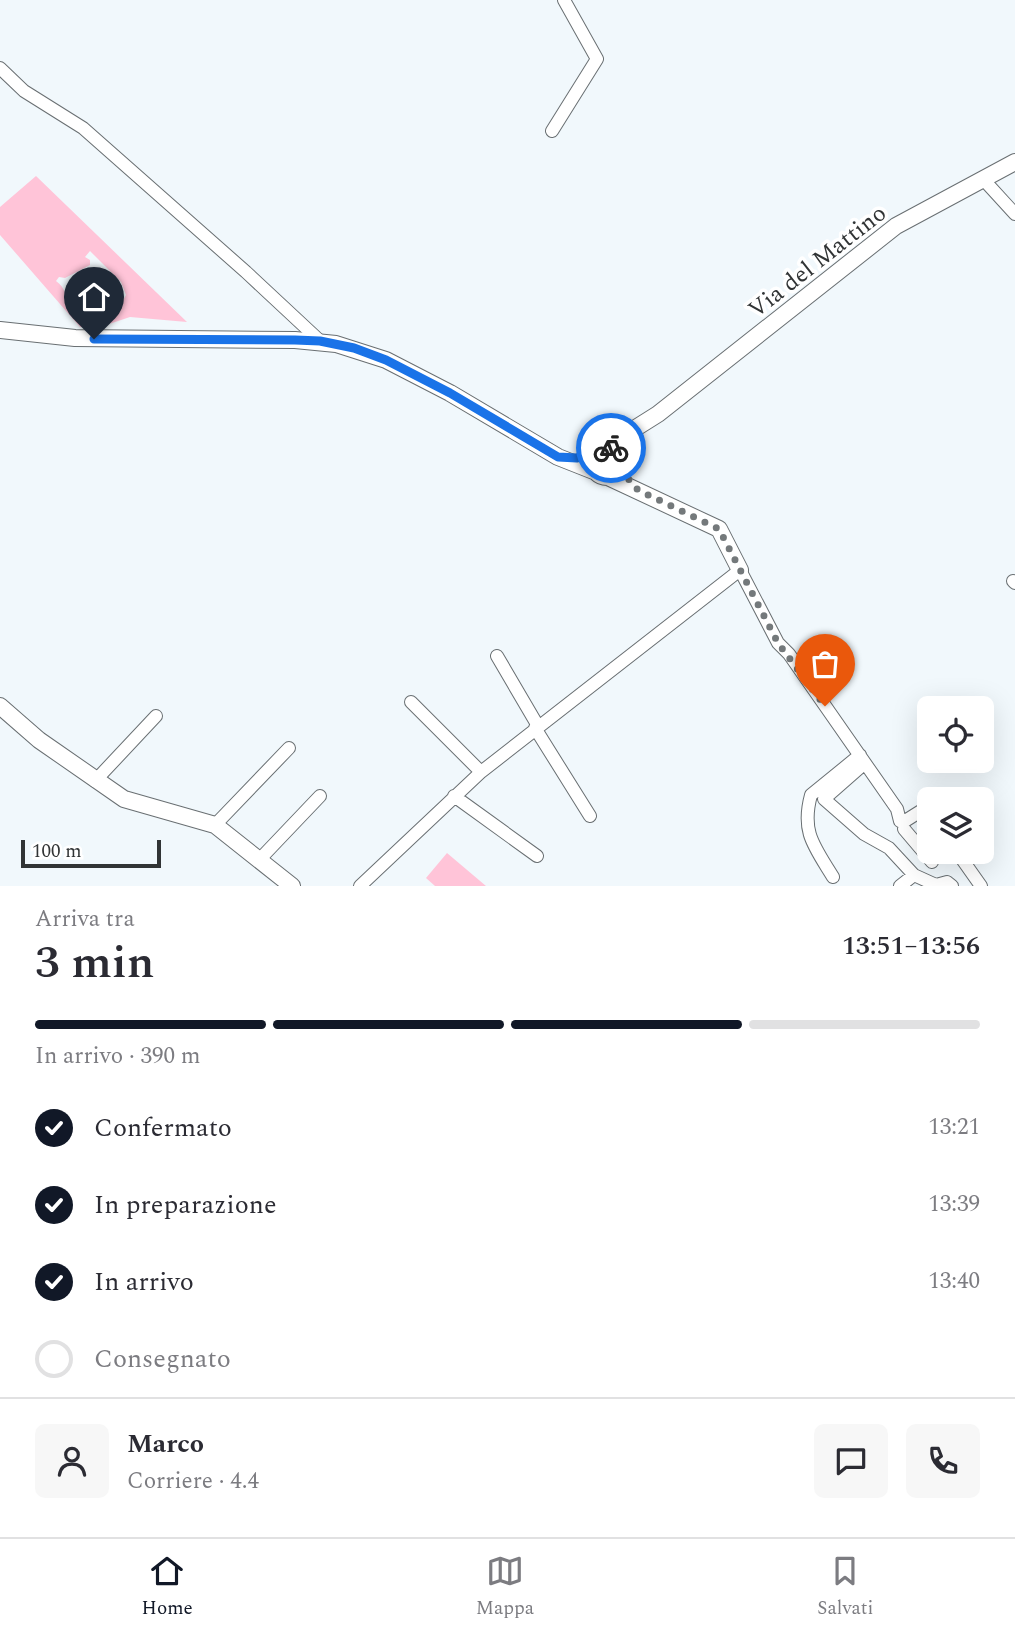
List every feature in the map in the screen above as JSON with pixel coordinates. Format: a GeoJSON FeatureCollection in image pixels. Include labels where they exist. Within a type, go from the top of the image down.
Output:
{"type":"FeatureCollection","features":[{"type":"Feature","properties":{"kind":"main road","name":"Via del Mattino"},"geometry":{"type":"LineString","coordinates":[[601,450],[658,414],[896,226],[1015,162]]}},
{"type":"Feature","properties":{"kind":"main road"},"geometry":{"type":"LineString","coordinates":[[0,330],[94,339],[149,337],[320,341],[354,348],[386,360],[450,393],[558,457],[638,490],[719,529],[740,570]]}},
{"type":"Feature","properties":{"kind":"main road","name":"Via del Mattino"},"geometry":{"type":"LineString","coordinates":[[622,464],[629,446],[658,414]]}},
{"type":"Feature","properties":{"kind":"main road"},"geometry":{"type":"LineString","coordinates":[[558,457],[577,458],[601,450],[614,449],[629,482],[638,490]]}},
{"type":"Feature","properties":{"kind":"main road"},"geometry":{"type":"LineString","coordinates":[[601,450],[593,460],[602,475]]}},
{"type":"Feature","properties":{"kind":"main road"},"geometry":{"type":"LineString","coordinates":[[602,475],[617,474],[622,464]]}},
{"type":"Feature","properties":{"kind":"main road"},"geometry":{"type":"LineString","coordinates":[[0,706],[39,740],[124,799],[215,825],[292,886]]}},
{"type":"Feature","properties":{"kind":"street"},"geometry":{"type":"LineString","coordinates":[[552,131],[597,60],[564,0]]}},
{"type":"Feature","properties":{"kind":"street"},"geometry":{"type":"LineString","coordinates":[[0,68],[24,91],[83,128],[320,341]]}},
{"type":"Feature","properties":{"kind":"street"},"geometry":{"type":"LineString","coordinates":[[983,179],[1015,214]]}},
{"type":"Feature","properties":{"kind":"street"},"geometry":{"type":"LineString","coordinates":[[360,886],[481,772],[740,570],[778,643],[863,759],[897,809],[902,825],[917,844]]}},
{"type":"Feature","properties":{"kind":"street"},"geometry":{"type":"LineString","coordinates":[[497,656],[590,816]]}},
{"type":"Feature","properties":{"kind":"street"},"geometry":{"type":"LineString","coordinates":[[411,702],[481,772]]}},
{"type":"Feature","properties":{"kind":"street"},"geometry":{"type":"LineString","coordinates":[[96,781],[156,716]]}},
{"type":"Feature","properties":{"kind":"street"},"geometry":{"type":"LineString","coordinates":[[215,825],[289,748]]}},
{"type":"Feature","properties":{"kind":"street"},"geometry":{"type":"LineString","coordinates":[[863,759],[824,799],[864,834],[889,848],[914,874],[936,885],[947,882],[952,886]]}},
{"type":"Feature","properties":{"kind":"street"},"geometry":{"type":"LineString","coordinates":[[834,877],[809,838],[806,823],[808,804],[811,794],[863,759]]}},
{"type":"Feature","properties":{"kind":"street"},"geometry":{"type":"LineString","coordinates":[[260,859],[320,796]]}},
{"type":"Feature","properties":{"kind":"street"},"geometry":{"type":"LineString","coordinates":[[454,796],[537,856]]}},
{"type":"Feature","properties":{"kind":"street"},"geometry":{"type":"LineString","coordinates":[[889,848],[902,825],[917,815]]}},
{"type":"Feature","properties":{"kind":"street"},"geometry":{"type":"LineString","coordinates":[[965,864],[981,886]]}},
{"type":"Feature","properties":{"kind":"street"},"geometry":{"type":"LineString","coordinates":[[900,886],[914,874]]}},
{"type":"Feature","properties":{"kind":"shaded area"},"geometry":{"type":"Polygon","coordinates":[[[36,176],[187,322],[130,317],[97,328],[99,318],[110,309],[120,306],[126,295],[121,282],[90,251],[85,257],[90,260],[90,265],[65,278],[59,277],[56,281],[72,305],[87,319],[88,327],[80,327],[0,235],[0,207],[36,176]]]}},
{"type":"Feature","properties":{"kind":"shaded area"},"geometry":{"type":"Polygon","coordinates":[[[447,853],[486,886],[435,886],[426,878],[447,853]]]}},
{"type":"Feature","properties":{"kind":"way so far"},"geometry":{"type":"LineString","coordinates":[[611,448],[618,452],[625,475],[638,490],[719,529],[778,643],[789,654],[825,706]]}},
{"type":"Feature","properties":{"kind":"route"},"geometry":{"type":"LineString","coordinates":[[94,339],[149,337],[295,340],[336,344],[386,360],[450,393],[558,457],[577,458],[588,456],[600,449],[611,448]]}}]}
